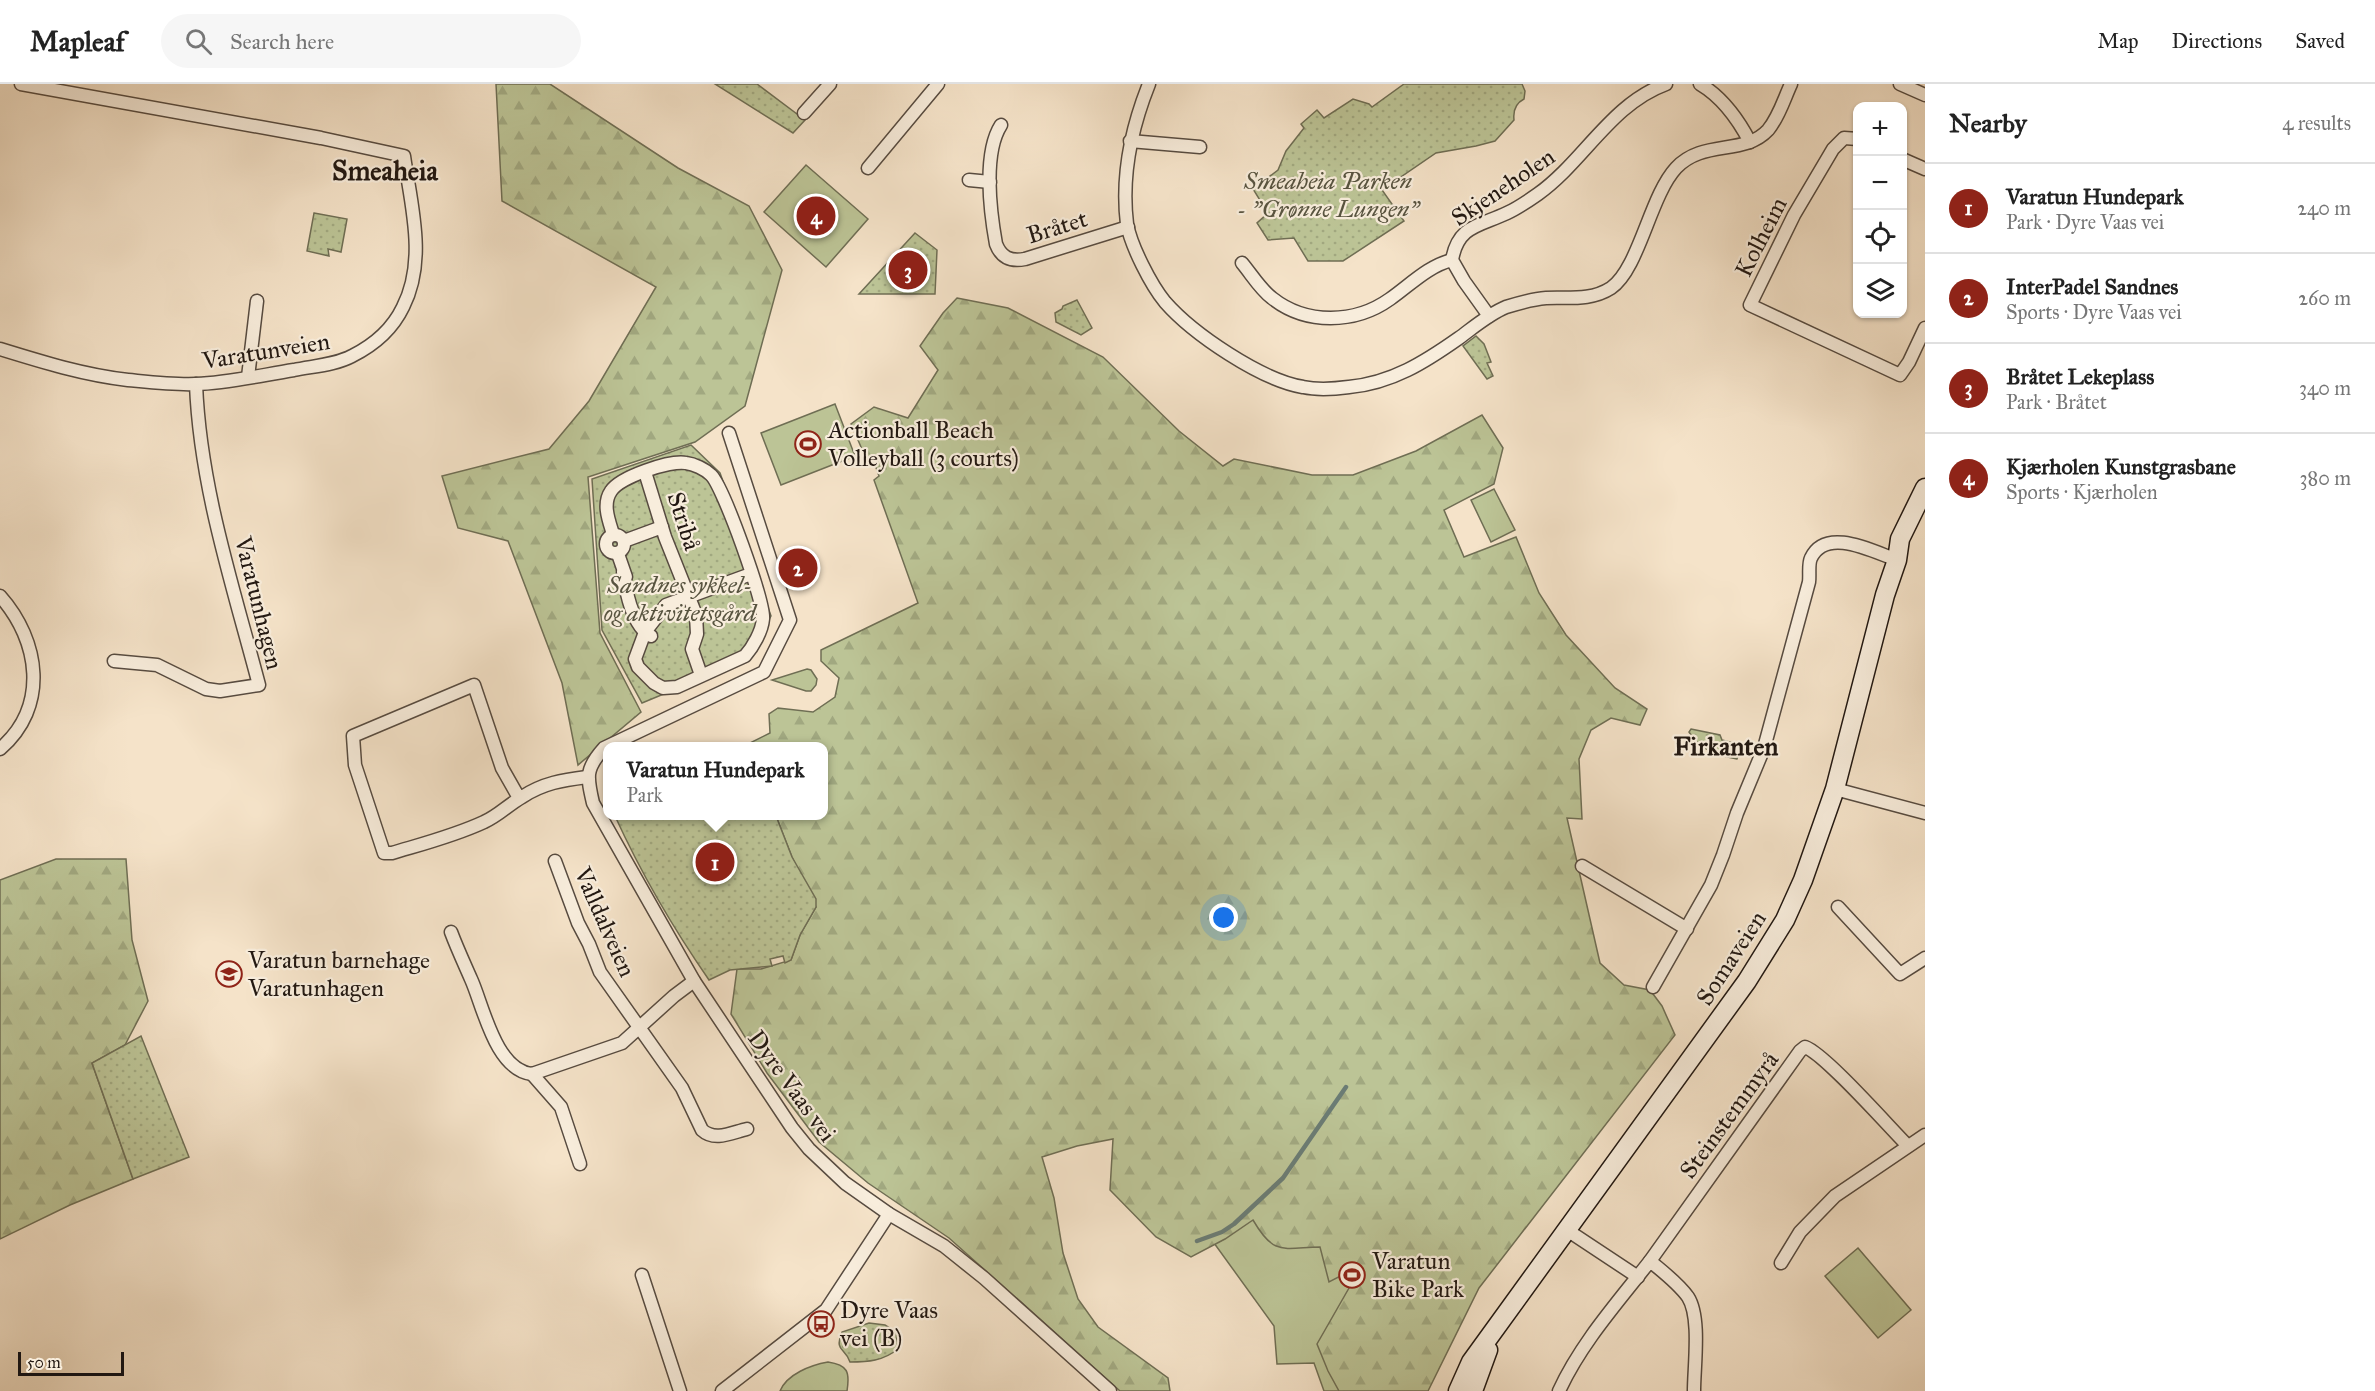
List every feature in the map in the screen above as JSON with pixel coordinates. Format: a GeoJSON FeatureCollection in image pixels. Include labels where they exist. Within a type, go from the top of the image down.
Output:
{"type":"FeatureCollection","features":[{"type":"Feature","properties":{"kind":"main road","name":"Somaveien"},"geometry":{"type":"LineString","coordinates":[[1458,1391],[1471,1362],[1747,981],[1785,920],[1803,880],[1835,789],[1885,595],[1897,560],[1900,539],[1925,488]]}},
{"type":"Feature","properties":{"kind":"main road","name":"Somaveien"},"geometry":{"type":"LineString","coordinates":[[1897,560],[1925,512]]}},
{"type":"Feature","properties":{"kind":"main road","name":"Somaveien"},"geometry":{"type":"LineString","coordinates":[[1473,1391],[1496,1329]]}},
{"type":"Feature","properties":{"kind":"street"},"geometry":{"type":"LineString","coordinates":[[21,84],[63,88]]}},
{"type":"Feature","properties":{"kind":"street"},"geometry":{"type":"LineString","coordinates":[[804,113],[830,84]]}},
{"type":"Feature","properties":{"kind":"street"},"geometry":{"type":"LineString","coordinates":[[868,168],[938,84]]}},
{"type":"Feature","properties":{"kind":"street"},"geometry":{"type":"LineString","coordinates":[[1149,84],[1130,141],[1125,184],[1128,226],[1150,278],[1164,300],[1215,344],[1258,372],[1303,387],[1348,387],[1396,376],[1418,366],[1504,308],[1535,299],[1591,297],[1610,289],[1624,274],[1664,186],[1675,169],[1694,153],[1750,142],[1769,129],[1791,84]]}},
{"type":"Feature","properties":{"kind":"street","name":"Skjeneholen"},"geometry":{"type":"LineString","coordinates":[[1489,316],[1460,276],[1452,260],[1456,243],[1467,230],[1514,210],[1546,188],[1567,171],[1597,133],[1615,117],[1638,99],[1666,84]]}},
{"type":"Feature","properties":{"kind":"street"},"geometry":{"type":"LineString","coordinates":[[1700,84],[1732,113],[1750,142]]}},
{"type":"Feature","properties":{"kind":"street"},"geometry":{"type":"LineString","coordinates":[[1900,84],[1913,87],[1925,95]]}},
{"type":"Feature","properties":{"kind":"street","name":"Varatunveien"},"geometry":{"type":"LineString","coordinates":[[0,349],[58,367],[127,380],[196,384],[248,377],[349,358],[370,346],[394,324],[411,286],[416,237],[404,156],[63,88]]}},
{"type":"Feature","properties":{"kind":"street","name":"Bråtet"},"geometry":{"type":"LineString","coordinates":[[1001,125],[993,142],[990,182],[998,252],[1010,259],[1025,259],[1128,226]]}},
{"type":"Feature","properties":{"kind":"street","name":"Kolheim"},"geometry":{"type":"LineString","coordinates":[[1853,139],[1844,138],[1833,149],[1794,215],[1750,305],[1900,375],[1909,362],[1925,328]]}},
{"type":"Feature","properties":{"kind":"street"},"geometry":{"type":"LineString","coordinates":[[1130,141],[1200,147]]}},
{"type":"Feature","properties":{"kind":"street"},"geometry":{"type":"LineString","coordinates":[[1907,161],[1925,169]]}},
{"type":"Feature","properties":{"kind":"street"},"geometry":{"type":"LineString","coordinates":[[969,180],[990,182]]}},
{"type":"Feature","properties":{"kind":"street","name":"Skjeneholen"},"geometry":{"type":"LineString","coordinates":[[1242,263],[1264,291],[1281,305],[1298,313],[1338,318],[1373,310],[1428,271],[1452,260]]}},
{"type":"Feature","properties":{"kind":"street"},"geometry":{"type":"LineString","coordinates":[[248,377],[257,301]]}},
{"type":"Feature","properties":{"kind":"street","name":"Varatunhagen"},"geometry":{"type":"LineString","coordinates":[[114,662],[157,665],[206,689],[220,692],[259,686],[208,490],[200,440],[196,384]]}},
{"type":"Feature","properties":{"kind":"street"},"geometry":{"type":"LineString","coordinates":[[613,742],[764,672],[790,620],[729,433]]}},
{"type":"Feature","properties":{"kind":"street"},"geometry":{"type":"LineString","coordinates":[[618,554],[624,548],[607,516],[606,503],[611,491],[621,481],[674,463],[687,462],[712,475],[720,489],[751,574],[763,609],[763,622],[745,656],[676,687],[663,688],[654,683],[638,667],[635,659],[666,605],[751,574]]}},
{"type":"Feature","properties":{"kind":"street","name":"Stribå"},"geometry":{"type":"LineString","coordinates":[[645,472],[683,583],[697,634],[692,649],[701,675]]}},
{"type":"Feature","properties":{"kind":"street"},"geometry":{"type":"LineString","coordinates":[[618,554],[610,553],[605,547],[606,539],[662,527]]}},
{"type":"Feature","properties":{"kind":"street"},"geometry":{"type":"LineString","coordinates":[[1653,987],[1711,885],[1764,748],[1809,582],[1810,559],[1820,546],[1830,542],[1851,544],[1897,560]]}},
{"type":"Feature","properties":{"kind":"street"},"geometry":{"type":"LineString","coordinates":[[618,554],[633,594],[639,625],[648,634]]}},
{"type":"Feature","properties":{"kind":"street"},"geometry":{"type":"LineString","coordinates":[[0,596],[22,625],[30,647],[33,672],[33,691],[29,709],[12,739],[0,749]]}},
{"type":"Feature","properties":{"kind":"street"},"geometry":{"type":"LineString","coordinates":[[519,798],[502,768],[474,685],[353,736],[355,765],[384,853],[392,854],[482,823],[498,815],[519,798],[540,786],[555,781],[587,777],[595,758],[603,751]]}},
{"type":"Feature","properties":{"kind":"street","name":"Dyre Vaas vei"},"geometry":{"type":"LineString","coordinates":[[587,777],[593,803],[694,981],[792,1128],[809,1149],[862,1197],[944,1246],[984,1278],[1110,1391]]}},
{"type":"Feature","properties":{"kind":"street"},"geometry":{"type":"LineString","coordinates":[[1835,789],[1925,813]]}},
{"type":"Feature","properties":{"kind":"street","name":"Valldalveien"},"geometry":{"type":"LineString","coordinates":[[555,861],[600,972],[682,1088],[702,1130],[706,1134],[716,1136],[747,1129]]}},
{"type":"Feature","properties":{"kind":"street"},"geometry":{"type":"LineString","coordinates":[[1582,866],[1687,929]]}},
{"type":"Feature","properties":{"kind":"street"},"geometry":{"type":"LineString","coordinates":[[1838,907],[1900,974],[1925,958]]}},
{"type":"Feature","properties":{"kind":"street"},"geometry":{"type":"LineString","coordinates":[[451,932],[494,1040],[513,1065],[526,1073],[531,1074],[610,1049],[622,1043],[694,981]]}},
{"type":"Feature","properties":{"kind":"street","name":"Steinstemmyrå"},"geometry":{"type":"LineString","coordinates":[[1559,1391],[1584,1349],[1802,1049],[1805,1047],[1811,1050],[1908,1146]]}},
{"type":"Feature","properties":{"kind":"street"},"geometry":{"type":"LineString","coordinates":[[531,1074],[561,1107],[580,1164]]}},
{"type":"Feature","properties":{"kind":"street"},"geometry":{"type":"LineString","coordinates":[[1781,1263],[1800,1232],[1820,1209],[1854,1182],[1925,1135]]}},
{"type":"Feature","properties":{"kind":"street"},"geometry":{"type":"LineString","coordinates":[[722,1391],[826,1311],[888,1214]]}},
{"type":"Feature","properties":{"kind":"street"},"geometry":{"type":"LineString","coordinates":[[1567,1230],[1638,1277]]}},
{"type":"Feature","properties":{"kind":"street"},"geometry":{"type":"LineString","coordinates":[[1650,1261],[1681,1288],[1689,1298],[1694,1311],[1694,1391]]}},
{"type":"Feature","properties":{"kind":"street"},"geometry":{"type":"LineString","coordinates":[[642,1275],[680,1391]]}},
{"type":"Feature","properties":{"kind":"green space"},"geometry":{"type":"Polygon","coordinates":[[[496,84],[550,84],[678,168],[749,206],[782,270],[745,406],[695,442],[588,477],[600,633],[641,712],[578,765],[562,683],[508,541],[458,528],[442,476],[549,449],[589,401],[656,287],[502,201],[496,84]]]}},
{"type":"Feature","properties":{"kind":"green space"},"geometry":{"type":"Polygon","coordinates":[[[715,84],[757,84],[805,120],[793,133],[715,84]]]}},
{"type":"Feature","properties":{"kind":"green space","name":"Smeaheia Parken - \"Grønne Lungen\""},"geometry":{"type":"Polygon","coordinates":[[[1404,84],[1522,84],[1525,91],[1524,99],[1514,113],[1514,120],[1495,141],[1436,153],[1382,190],[1404,221],[1343,261],[1308,261],[1294,238],[1268,240],[1257,223],[1268,213],[1253,189],[1278,170],[1286,151],[1304,128],[1301,124],[1317,110],[1324,118],[1353,99],[1372,107],[1404,84]]]}},
{"type":"Feature","properties":{"kind":"green space"},"geometry":{"type":"Polygon","coordinates":[[[806,165],[868,219],[826,267],[764,212],[806,165]]]}},
{"type":"Feature","properties":{"kind":"green space"},"geometry":{"type":"Polygon","coordinates":[[[314,213],[347,219],[341,252],[328,249],[329,256],[307,251],[314,213]]]}},
{"type":"Feature","properties":{"kind":"green space"},"geometry":{"type":"Polygon","coordinates":[[[915,233],[937,250],[935,294],[859,294],[915,233]]]}},
{"type":"Feature","properties":{"kind":"green space"},"geometry":{"type":"Polygon","coordinates":[[[957,298],[1008,308],[1103,357],[1179,431],[1223,466],[1234,459],[1312,475],[1353,475],[1416,451],[1482,415],[1503,448],[1494,484],[1444,510],[1464,557],[1516,537],[1539,593],[1566,635],[1615,688],[1647,709],[1640,725],[1611,718],[1591,730],[1579,759],[1582,819],[1567,818],[1600,963],[1624,985],[1650,990],[1662,1006],[1675,1035],[1479,1288],[1428,1391],[1339,1391],[1317,1344],[1349,1288],[1356,1268],[1329,1282],[1320,1247],[1288,1248],[1273,1245],[1260,1232],[1253,1220],[1225,1239],[1191,1257],[1156,1237],[1110,1190],[1113,1139],[1077,1146],[1042,1157],[1054,1198],[1063,1253],[1078,1299],[1098,1327],[1168,1378],[1170,1391],[1120,1391],[949,1238],[868,1183],[819,1142],[767,1073],[731,1014],[737,969],[761,969],[791,960],[800,935],[816,907],[778,820],[828,820],[828,742],[752,742],[770,733],[769,714],[778,708],[813,712],[835,697],[839,678],[821,661],[821,650],[918,603],[874,480],[879,476],[874,462],[868,463],[851,424],[874,407],[908,418],[938,370],[920,346],[943,313],[957,298]]]}},
{"type":"Feature","properties":{"kind":"green space"},"geometry":{"type":"Polygon","coordinates":[[[1077,300],[1092,328],[1081,335],[1056,322],[1055,313],[1063,306],[1077,300]]]}},
{"type":"Feature","properties":{"kind":"green space"},"geometry":{"type":"Polygon","coordinates":[[[1476,336],[1484,344],[1491,362],[1487,363],[1493,376],[1487,379],[1463,346],[1476,336]]]}},
{"type":"Feature","properties":{"kind":"green space","name":"Actionball Beach Volleyball (3 courts)"},"geometry":{"type":"Polygon","coordinates":[[[835,404],[855,456],[781,485],[761,433],[835,404]]]}},
{"type":"Feature","properties":{"kind":"green space","name":"Sandnes sykkel- og aktivitetsgård"},"geometry":{"type":"Polygon","coordinates":[[[691,445],[720,473],[771,616],[746,660],[642,703],[602,630],[592,479],[691,445]]]}},
{"type":"Feature","properties":{"kind":"green space"},"geometry":{"type":"Polygon","coordinates":[[[1494,489],[1515,530],[1491,542],[1471,500],[1494,489]]]}},
{"type":"Feature","properties":{"kind":"green space"},"geometry":{"type":"Polygon","coordinates":[[[807,669],[811,670],[817,679],[811,691],[772,680],[807,669]]]}},
{"type":"Feature","properties":{"kind":"green space"},"geometry":{"type":"Polygon","coordinates":[[[1691,729],[1720,735],[1722,740],[1741,745],[1737,759],[1704,747],[1693,738],[1689,732],[1691,729]]]}},
{"type":"Feature","properties":{"kind":"green space"},"geometry":{"type":"Polygon","coordinates":[[[617,820],[778,820],[792,857],[816,899],[816,907],[800,935],[791,960],[785,963],[783,956],[770,959],[772,966],[730,970],[709,980],[658,900],[617,820]]]}},
{"type":"Feature","properties":{"kind":"green space"},"geometry":{"type":"Polygon","coordinates":[[[56,859],[126,859],[132,940],[148,1001],[125,1045],[92,1063],[133,1179],[70,1205],[0,1239],[0,880],[56,859]]]}},
{"type":"Feature","properties":{"kind":"green space"},"geometry":{"type":"Polygon","coordinates":[[[141,1036],[189,1157],[133,1179],[92,1063],[141,1036]]]}},
{"type":"Feature","properties":{"kind":"green space","name":"Varatun Bike Park"},"geometry":{"type":"Polygon","coordinates":[[[1426,1181],[1410,1391],[1324,1391],[1314,1363],[1277,1364],[1274,1326],[1188,1207],[1426,1181]]]}},
{"type":"Feature","properties":{"kind":"green space"},"geometry":{"type":"Polygon","coordinates":[[[1858,1248],[1911,1310],[1878,1338],[1825,1276],[1858,1248]]]}},
{"type":"Feature","properties":{"kind":"green space"},"geometry":{"type":"Polygon","coordinates":[[[869,1323],[885,1325],[896,1332],[898,1349],[875,1360],[850,1362],[839,1343],[842,1332],[869,1323]]]}},
{"type":"Feature","properties":{"kind":"green space"},"geometry":{"type":"Polygon","coordinates":[[[828,1362],[840,1365],[846,1370],[848,1374],[847,1391],[780,1391],[794,1375],[814,1365],[828,1362]]]}},
{"type":"Feature","properties":{"kind":"waterway"},"geometry":{"type":"LineString","coordinates":[[1197,1241],[1222,1232],[1234,1224],[1283,1178],[1346,1087]]}},
{"type":"Feature","properties":{"kind":"place","name":"Kjærholen Kunstgrasbane"},"geometry":{"type":"Point","coordinates":[816,216]}},
{"type":"Feature","properties":{"kind":"place","name":"Bråtet Lekeplass"},"geometry":{"type":"Point","coordinates":[908,270]}},
{"type":"Feature","properties":{"kind":"place","name":"Actionball Beach Volleyball (3 courts)"},"geometry":{"type":"Point","coordinates":[808,444]}},
{"type":"Feature","properties":{"kind":"place","name":"InterPadel Sandnes"},"geometry":{"type":"Point","coordinates":[798,568]}},
{"type":"Feature","properties":{"kind":"place","name":"Varatun Hundepark"},"geometry":{"type":"Point","coordinates":[715,862]}},
{"type":"Feature","properties":{"kind":"place","name":"Varatun barnehage Varatunhagen"},"geometry":{"type":"Point","coordinates":[229,974]}},
{"type":"Feature","properties":{"kind":"place","name":"Varatun Bike Park"},"geometry":{"type":"Point","coordinates":[1352,1275]}},
{"type":"Feature","properties":{"kind":"place","name":"Dyre Vaas vei (B)"},"geometry":{"type":"Point","coordinates":[821,1324]}},
{"type":"Feature","properties":{"kind":"district","name":"Smeaheia"},"geometry":{"type":"Point","coordinates":[385,170]}},
{"type":"Feature","properties":{"kind":"district","name":"Firkanten"},"geometry":{"type":"Point","coordinates":[1726,746]}}]}
